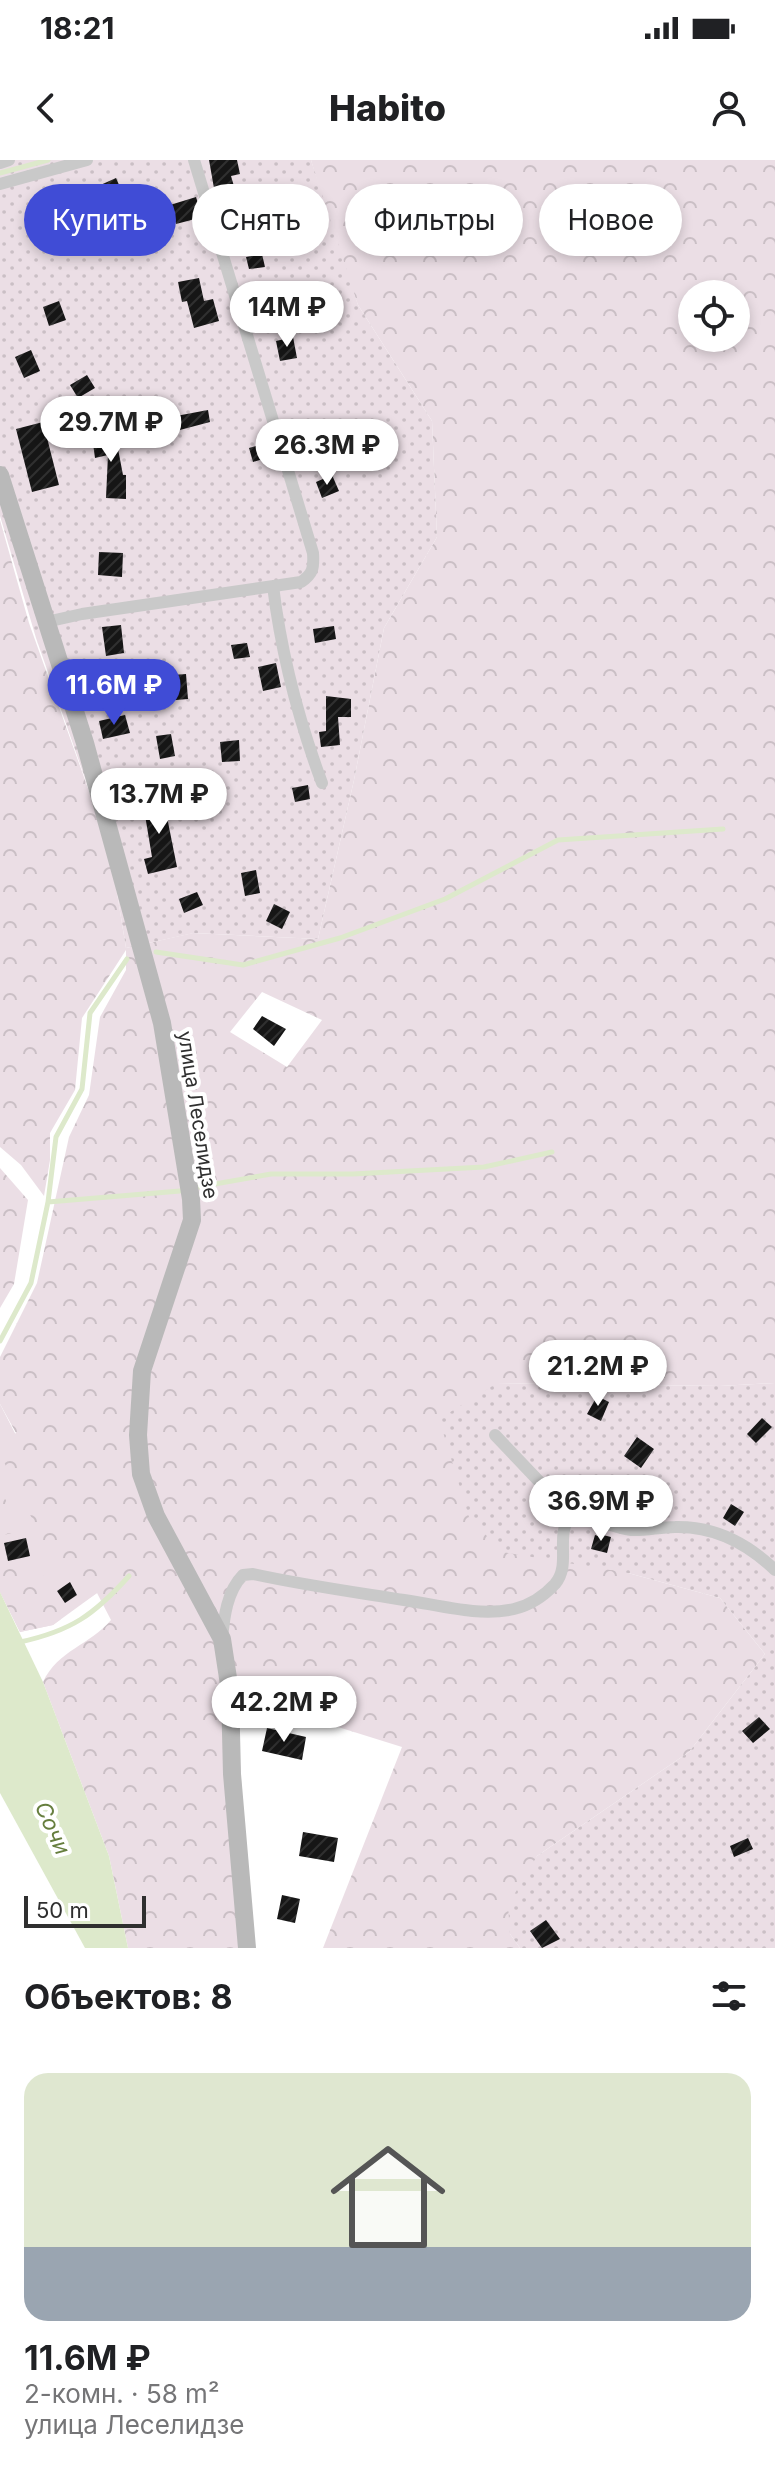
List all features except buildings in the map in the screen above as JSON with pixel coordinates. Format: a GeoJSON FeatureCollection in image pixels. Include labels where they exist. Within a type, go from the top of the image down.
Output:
{"type":"FeatureCollection","features":[{"type":"Feature","properties":{"kind":"street"},"geometry":{"type":"LineString","coordinates":[[0,163],[9,160]]}},
{"type":"Feature","properties":{"kind":"street"},"geometry":{"type":"LineString","coordinates":[[0,184],[87,160]]}},
{"type":"Feature","properties":{"kind":"street"},"geometry":{"type":"LineString","coordinates":[[46,622],[301,582],[310,576],[314,568],[313,553],[194,160]]}},
{"type":"Feature","properties":{"kind":"street","name":"улица Леселидзе"},"geometry":{"type":"LineString","coordinates":[[0,475],[85,743],[162,1023],[192,1220],[142,1371],[138,1435],[141,1474],[156,1516],[222,1639],[230,1691],[232,1774],[247,1948]]}},
{"type":"Feature","properties":{"kind":"street"},"geometry":{"type":"LineString","coordinates":[[273,586],[299,710],[322,783]]}},
{"type":"Feature","properties":{"kind":"street"},"geometry":{"type":"LineString","coordinates":[[495,1435],[571,1515],[589,1516],[608,1525],[634,1530],[691,1526],[718,1533],[757,1553],[775,1570]]}},
{"type":"Feature","properties":{"kind":"street"},"geometry":{"type":"LineString","coordinates":[[222,1639],[229,1600],[235,1583],[243,1575],[253,1574],[472,1611],[512,1610],[535,1603],[557,1581],[562,1571],[564,1524],[571,1515]]}},
{"type":"Feature","properties":{"kind":"green space"},"geometry":{"type":"Polygon","coordinates":[[[0,160],[311,160],[319,184],[192,184],[192,256],[329,256],[329,216],[358,305],[432,421],[437,537],[384,628],[318,939],[194,933],[126,948],[110,850],[36,638],[0,516],[0,160]]]}},
{"type":"Feature","properties":{"kind":"green space"},"geometry":{"type":"Polygon","coordinates":[[[311,160],[775,160],[775,1383],[720,1386],[497,1383],[628,1573],[720,1598],[765,1654],[689,1752],[537,1856],[510,1934],[520,1948],[323,1948],[402,1747],[236,1695],[251,1948],[128,1948],[109,1856],[43,1682],[57,1662],[111,1620],[97,1593],[85,1601],[71,1578],[63,1581],[0,1454],[0,1444],[16,1433],[0,1404],[0,1357],[37,1283],[69,1137],[89,1095],[100,1017],[126,970],[126,950],[82,1018],[75,1090],[50,1133],[50,1160],[44,1196],[21,1165],[0,1147],[0,520],[29,623],[110,850],[126,948],[193,933],[318,939],[384,628],[437,537],[432,421],[358,305],[329,221],[329,184],[318,184],[311,160]],[[262,992],[230,1032],[287,1067],[322,1020],[262,992]]]}},
{"type":"Feature","properties":{"kind":"green space"},"geometry":{"type":"Polygon","coordinates":[[[0,1168],[28,1200],[14,1284],[0,1308],[0,1168]]]}},
{"type":"Feature","properties":{"kind":"green space"},"geometry":{"type":"Polygon","coordinates":[[[497,1383],[720,1386],[775,1383],[775,1948],[520,1948],[510,1934],[508,1905],[537,1856],[689,1752],[765,1654],[720,1598],[628,1573],[502,1552],[469,1517],[439,1419],[497,1383]]]}},
{"type":"Feature","properties":{"kind":"green space"},"geometry":{"type":"Polygon","coordinates":[[[0,1404],[97,1593],[53,1625],[20,1632],[0,1592],[0,1404]]]}},
{"type":"Feature","properties":{"kind":"green space"},"geometry":{"type":"Polygon","coordinates":[[[0,1490],[23,1530],[0,1536],[0,1490]]]}},
{"type":"Feature","properties":{"kind":"green space"},"geometry":{"type":"Polygon","coordinates":[[[0,1549],[5,1570],[37,1561],[61,1619],[53,1625],[20,1632],[0,1592],[0,1549]]]}},
{"type":"Feature","properties":{"kind":"water","name":"Сочи"},"geometry":{"type":"Polygon","coordinates":[[[0,1592],[43,1682],[109,1856],[128,1948],[85,1948],[0,1793],[0,1592]]]}},
{"type":"Feature","properties":{"kind":"waterway"},"geometry":{"type":"LineString","coordinates":[[0,173],[48,160]]}},
{"type":"Feature","properties":{"kind":"waterway"},"geometry":{"type":"LineString","coordinates":[[156,952],[243,965],[340,938],[445,899],[558,840],[723,829]]}},
{"type":"Feature","properties":{"kind":"waterway"},"geometry":{"type":"LineString","coordinates":[[0,1341],[31,1283],[48,1202],[56,1137],[82,1089],[90,1013],[127,959]]}},
{"type":"Feature","properties":{"kind":"waterway"},"geometry":{"type":"LineString","coordinates":[[198,1187],[271,1174],[353,1174],[484,1167],[552,1152]]}},
{"type":"Feature","properties":{"kind":"waterway"},"geometry":{"type":"LineString","coordinates":[[48,1202],[180,1191]]}},
{"type":"Feature","properties":{"kind":"waterway"},"geometry":{"type":"LineString","coordinates":[[20,1642],[54,1633],[80,1620],[129,1576]]}}]}
